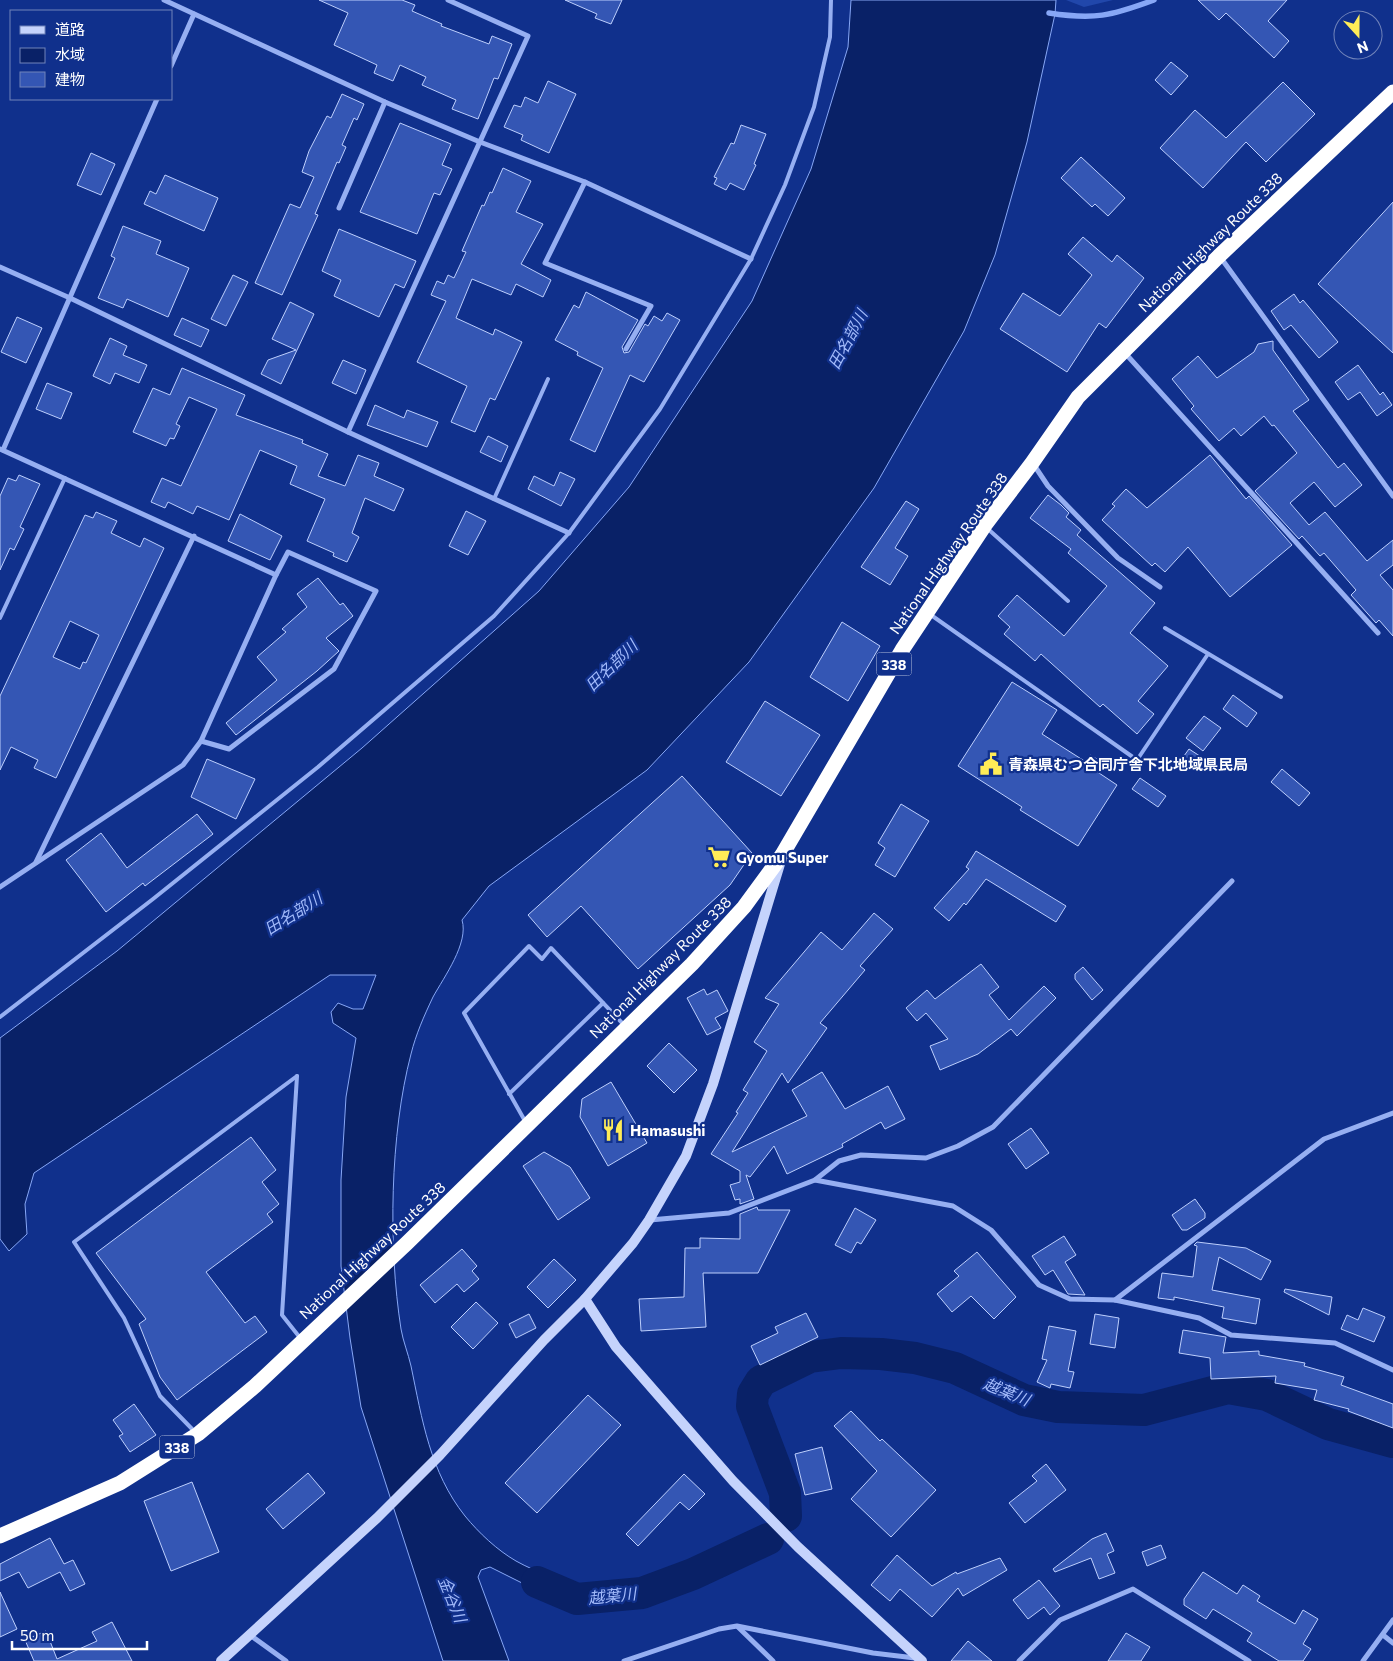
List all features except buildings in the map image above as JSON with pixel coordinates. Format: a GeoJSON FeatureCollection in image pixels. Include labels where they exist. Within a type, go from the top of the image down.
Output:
{"type":"FeatureCollection","features":[{"type":"Feature","properties":{"kind":"highway","name":"National Highway Route 338"},"geometry":{"type":"LineString","coordinates":[[0,1536],[120,1482],[198,1434],[255,1386],[407,1243],[692,964],[744,907],[782,855],[902,650],[985,525],[1032,463],[1078,397],[1122,350],[1219,256],[1393,92]]}},
{"type":"Feature","properties":{"kind":"street"},"geometry":{"type":"LineString","coordinates":[[164,0],[385,102],[480,142],[585,182],[751,259]]}},
{"type":"Feature","properties":{"kind":"street"},"geometry":{"type":"LineString","coordinates":[[348,432],[528,36],[448,0]]}},
{"type":"Feature","properties":{"kind":"street"},"geometry":{"type":"LineString","coordinates":[[172,64],[194,14]]}},
{"type":"Feature","properties":{"kind":"street"},"geometry":{"type":"LineString","coordinates":[[157,100],[2,450],[276,575]]}},
{"type":"Feature","properties":{"kind":"street"},"geometry":{"type":"LineString","coordinates":[[338,208],[385,102]]}},
{"type":"Feature","properties":{"kind":"street"},"geometry":{"type":"LineString","coordinates":[[585,182],[545,262],[651,306],[626,349]]}},
{"type":"Feature","properties":{"kind":"street"},"geometry":{"type":"LineString","coordinates":[[1219,256],[1393,496]]}},
{"type":"Feature","properties":{"kind":"street"},"geometry":{"type":"LineString","coordinates":[[0,267],[70,298],[348,432],[568,534]]}},
{"type":"Feature","properties":{"kind":"street"},"geometry":{"type":"LineString","coordinates":[[1122,350],[1378,633]]}},
{"type":"Feature","properties":{"kind":"street"},"geometry":{"type":"LineString","coordinates":[[1032,463],[1048,486],[1118,558],[1160,587]]}},
{"type":"Feature","properties":{"kind":"street"},"geometry":{"type":"LineString","coordinates":[[36,863],[194,536]]}},
{"type":"Feature","properties":{"kind":"street"},"geometry":{"type":"LineString","coordinates":[[0,887],[183,765],[201,742],[288,552],[376,591],[334,669],[229,749],[201,742]]}},
{"type":"Feature","properties":{"kind":"street"},"geometry":{"type":"LineString","coordinates":[[221,1661],[377,1518],[440,1455],[544,1340],[585,1299],[633,1244],[686,1156],[713,1084],[782,855]]}},
{"type":"Feature","properties":{"kind":"street"},"geometry":{"type":"LineString","coordinates":[[649,1220],[729,1213],[815,1180],[839,1161],[861,1156],[926,1158],[958,1146],[993,1127],[1232,881]]}},
{"type":"Feature","properties":{"kind":"street"},"geometry":{"type":"LineString","coordinates":[[1115,1300],[1324,1139],[1393,1113]]}},
{"type":"Feature","properties":{"kind":"street"},"geometry":{"type":"LineString","coordinates":[[815,1180],[954,1206],[991,1230],[1039,1285],[1070,1299],[1115,1300],[1199,1318],[1231,1335],[1335,1344],[1393,1370]]}},
{"type":"Feature","properties":{"kind":"street"},"geometry":{"type":"LineString","coordinates":[[585,1299],[616,1347],[733,1481],[798,1547],[921,1660]]}},
{"type":"Feature","properties":{"kind":"street"},"geometry":{"type":"LineString","coordinates":[[1019,1661],[1060,1620],[1133,1589],[1249,1661]]}},
{"type":"Feature","properties":{"kind":"street"},"geometry":{"type":"LineString","coordinates":[[1363,1661],[1393,1620]]}},
{"type":"Feature","properties":{"kind":"street"},"geometry":{"type":"LineString","coordinates":[[624,1661],[719,1629],[737,1626],[873,1653],[921,1660]]}},
{"type":"Feature","properties":{"kind":"street"},"geometry":{"type":"LineString","coordinates":[[737,1626],[773,1661]]}},
{"type":"Feature","properties":{"kind":"street"},"geometry":{"type":"LineString","coordinates":[[249,1634],[286,1661]]}},
{"type":"Feature","properties":{"kind":"street"},"geometry":{"type":"LineString","coordinates":[[1383,1635],[1393,1643]]}},
{"type":"Feature","properties":{"kind":"lane"},"geometry":{"type":"LineString","coordinates":[[0,1017],[153,900],[318,767],[494,616],[568,534],[660,409],[751,259],[785,185],[814,107],[830,37],[832,0]]}},
{"type":"Feature","properties":{"kind":"lane"},"geometry":{"type":"LineString","coordinates":[[494,499],[548,379]]}},
{"type":"Feature","properties":{"kind":"lane"},"geometry":{"type":"LineString","coordinates":[[0,618],[65,478]]}},
{"type":"Feature","properties":{"kind":"lane"},"geometry":{"type":"LineString","coordinates":[[985,525],[1068,601]]}},
{"type":"Feature","properties":{"kind":"lane"},"geometry":{"type":"LineString","coordinates":[[928,612],[1137,760],[1208,654]]}},
{"type":"Feature","properties":{"kind":"lane"},"geometry":{"type":"LineString","coordinates":[[1165,628],[1280,698]]}},
{"type":"Feature","properties":{"kind":"lane"},"geometry":{"type":"LineString","coordinates":[[527,1125],[464,1013],[529,946],[542,959],[551,948],[626,1028]]}},
{"type":"Feature","properties":{"kind":"lane"},"geometry":{"type":"LineString","coordinates":[[509,1094],[603,1003]]}},
{"type":"Feature","properties":{"kind":"lane"},"geometry":{"type":"LineString","coordinates":[[198,1434],[160,1396],[124,1318],[74,1242],[297,1076],[282,1315],[302,1340]]}},
{"type":"Feature","properties":{"kind":"shaded area"},"geometry":{"type":"Polygon","coordinates":[[[1066,0],[1113,0],[1084,7],[1066,0]]]}},
{"type":"Feature","properties":{"kind":"water"},"geometry":{"type":"Polygon","coordinates":[[[851,0],[1056,0],[1055,14],[1027,142],[995,255],[964,331],[874,488],[749,662],[647,770],[489,886],[462,920],[462,939],[459,949],[423,1018],[411,1054],[399,1119],[393,1190],[393,1227],[394,1262],[401,1329],[429,1444],[443,1481],[453,1499],[476,1529],[509,1557],[558,1581],[572,1592],[577,1599],[556,1600],[490,1567],[481,1570],[478,1577],[509,1661],[443,1661],[361,1407],[341,1266],[341,1180],[346,1097],[356,1038],[333,1023],[331,1012],[338,1003],[353,1009],[363,1009],[376,975],[330,975],[34,1173],[25,1204],[27,1234],[9,1251],[0,1239],[0,1038],[117,951],[362,748],[539,591],[629,487],[752,301],[811,169],[848,47],[851,0]]]}},
{"type":"Feature","properties":{"kind":"waterway"},"geometry":{"type":"LineString","coordinates":[[1049,13],[1078,16],[1102,15],[1126,10],[1154,0]]}},
{"type":"Feature","properties":{"kind":"waterway","name":"越葉川"},"geometry":{"type":"LineString","coordinates":[[786,1516],[785,1493],[752,1406],[753,1394],[761,1381],[810,1357],[841,1353],[881,1354],[915,1358],[955,1368],[1024,1400],[1058,1407],[1144,1410],[1228,1388],[1267,1395],[1328,1424],[1393,1442]]}},
{"type":"Feature","properties":{"kind":"waterway","name":"越葉川"},"geometry":{"type":"LineString","coordinates":[[537,1582],[577,1599],[642,1593],[693,1574],[768,1539]]}},
{"type":"Feature","properties":{"kind":"place","name":"青森県むつ合同庁舎下北地域県民局"},"geometry":{"type":"Point","coordinates":[991,764]}},
{"type":"Feature","properties":{"kind":"place","name":"Gyomu Super"},"geometry":{"type":"Point","coordinates":[719,857]}},
{"type":"Feature","properties":{"kind":"place","name":"Hamasushi"},"geometry":{"type":"Point","coordinates":[613,1130]}},
{"type":"Feature","properties":{"kind":"water label","name":"田名部川"},"geometry":{"type":"Point","coordinates":[847,339]}},
{"type":"Feature","properties":{"kind":"water label","name":"田名部川"},"geometry":{"type":"Point","coordinates":[611,665]}},
{"type":"Feature","properties":{"kind":"water label","name":"田名部川"},"geometry":{"type":"Point","coordinates":[293,913]}},
{"type":"Feature","properties":{"kind":"water label","name":"金谷川"},"geometry":{"type":"Point","coordinates":[453,1599]}}]}
